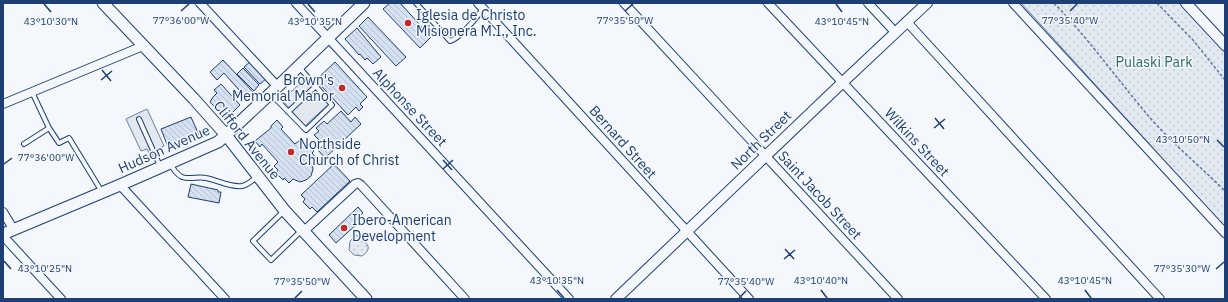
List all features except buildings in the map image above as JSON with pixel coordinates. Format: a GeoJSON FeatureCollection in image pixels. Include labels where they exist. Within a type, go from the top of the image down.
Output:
{"type":"FeatureCollection","features":[{"type":"Feature","properties":{"kind":"main road","name":"Clifford Avenue"},"geometry":{"type":"LineString","coordinates":[[103,3],[226,135],[285,210],[366,299]]}},
{"type":"Feature","properties":{"kind":"main road","name":"Hudson Avenue"},"geometry":{"type":"LineString","coordinates":[[3,235],[213,144],[226,135],[275,90],[364,3]]}},
{"type":"Feature","properties":{"kind":"street"},"geometry":{"type":"LineString","coordinates":[[200,3],[275,90]]}},
{"type":"Feature","properties":{"kind":"street","name":"Alphonse Street"},"geometry":{"type":"LineString","coordinates":[[296,3],[569,299]]}},
{"type":"Feature","properties":{"kind":"street","name":"Saint Jacob Street"},"geometry":{"type":"LineString","coordinates":[[624,3],[898,299]]}},
{"type":"Feature","properties":{"kind":"street","name":"Wilkins Street"},"geometry":{"type":"LineString","coordinates":[[768,3],[1046,299]]}},
{"type":"Feature","properties":{"kind":"street"},"geometry":{"type":"LineString","coordinates":[[868,3],[895,32]]}},
{"type":"Feature","properties":{"kind":"street","name":"North Street"},"geometry":{"type":"LineString","coordinates":[[616,299],[927,3]]}},
{"type":"Feature","properties":{"kind":"street"},"geometry":{"type":"LineString","coordinates":[[1013,3],[1225,233]]}},
{"type":"Feature","properties":{"kind":"street"},"geometry":{"type":"LineString","coordinates":[[1186,3],[1225,45]]}},
{"type":"Feature","properties":{"kind":"street","name":"Bernard Street"},"geometry":{"type":"LineString","coordinates":[[481,6],[749,299]]}},
{"type":"Feature","properties":{"kind":"street"},"geometry":{"type":"LineString","coordinates":[[907,22],[1160,299]]}},
{"type":"Feature","properties":{"kind":"street"},"geometry":{"type":"LineString","coordinates":[[3,104],[143,46]]}},
{"type":"Feature","properties":{"kind":"street"},"geometry":{"type":"LineString","coordinates":[[303,231],[355,184],[358,183],[465,299]]}},
{"type":"Feature","properties":{"kind":"street"},"geometry":{"type":"LineString","coordinates":[[120,185],[225,299]]}},
{"type":"Feature","properties":{"kind":"street"},"geometry":{"type":"LineString","coordinates":[[3,212],[14,230]]}},
{"type":"Feature","properties":{"kind":"street"},"geometry":{"type":"LineString","coordinates":[[3,235],[61,299]]}},
{"type":"Feature","properties":{"kind":"lane"},"geometry":{"type":"LineString","coordinates":[[416,3],[450,40],[455,40],[463,32],[481,6]]}},
{"type":"Feature","properties":{"kind":"lane"},"geometry":{"type":"LineString","coordinates":[[275,90],[288,112],[306,130],[332,105],[299,67]]}},
{"type":"Feature","properties":{"kind":"lane"},"geometry":{"type":"LineString","coordinates":[[288,112],[316,86]]}},
{"type":"Feature","properties":{"kind":"lane"},"geometry":{"type":"LineString","coordinates":[[32,92],[49,128],[59,143],[69,138],[102,192]]}},
{"type":"Feature","properties":{"kind":"lane"},"geometry":{"type":"LineString","coordinates":[[139,119],[165,165],[181,176],[188,178],[200,177],[232,185],[243,186],[258,176]]}},
{"type":"Feature","properties":{"kind":"lane"},"geometry":{"type":"LineString","coordinates":[[24,144],[49,128]]}},
{"type":"Feature","properties":{"kind":"lane"},"geometry":{"type":"LineString","coordinates":[[285,210],[253,241],[271,260],[303,231]]}},
{"type":"Feature","properties":{"kind":"path"},"geometry":{"type":"LineString","coordinates":[[1054,3],[1080,31],[1156,125],[1180,150],[1225,191]]}},
{"type":"Feature","properties":{"kind":"path"},"geometry":{"type":"LineString","coordinates":[[1157,3],[1193,40],[1225,80]]}},
{"type":"Feature","properties":{"kind":"green space","name":"Pulaski Park"},"geometry":{"type":"Polygon","coordinates":[[[1021,3],[1179,3],[1225,53],[1225,227],[1021,3]]]}},
{"type":"Feature","properties":{"kind":"green space"},"geometry":{"type":"Polygon","coordinates":[[[356,235],[365,242],[368,247],[366,253],[362,256],[354,255],[349,250],[350,241],[356,235]]]}},
{"type":"Feature","properties":{"kind":"shaded area"},"geometry":{"type":"Polygon","coordinates":[[[306,78],[330,103],[305,126],[282,100],[306,78]]]}},
{"type":"Feature","properties":{"kind":"shaded area"},"geometry":{"type":"Polygon","coordinates":[[[147,109],[164,146],[149,153],[147,149],[141,151],[126,119],[147,109]]]}},
{"type":"Feature","properties":{"kind":"place","name":"Iglesia de Christo Misionera M.I., Inc."},"geometry":{"type":"Point","coordinates":[408,23]}},
{"type":"Feature","properties":{"kind":"place","name":"Brown's Memorial Manor"},"geometry":{"type":"Point","coordinates":[342,88]}},
{"type":"Feature","properties":{"kind":"place","name":"Northside Church of Christ"},"geometry":{"type":"Point","coordinates":[291,152]}},
{"type":"Feature","properties":{"kind":"place","name":"Ibero-American Development"},"geometry":{"type":"Point","coordinates":[344,228]}}]}
